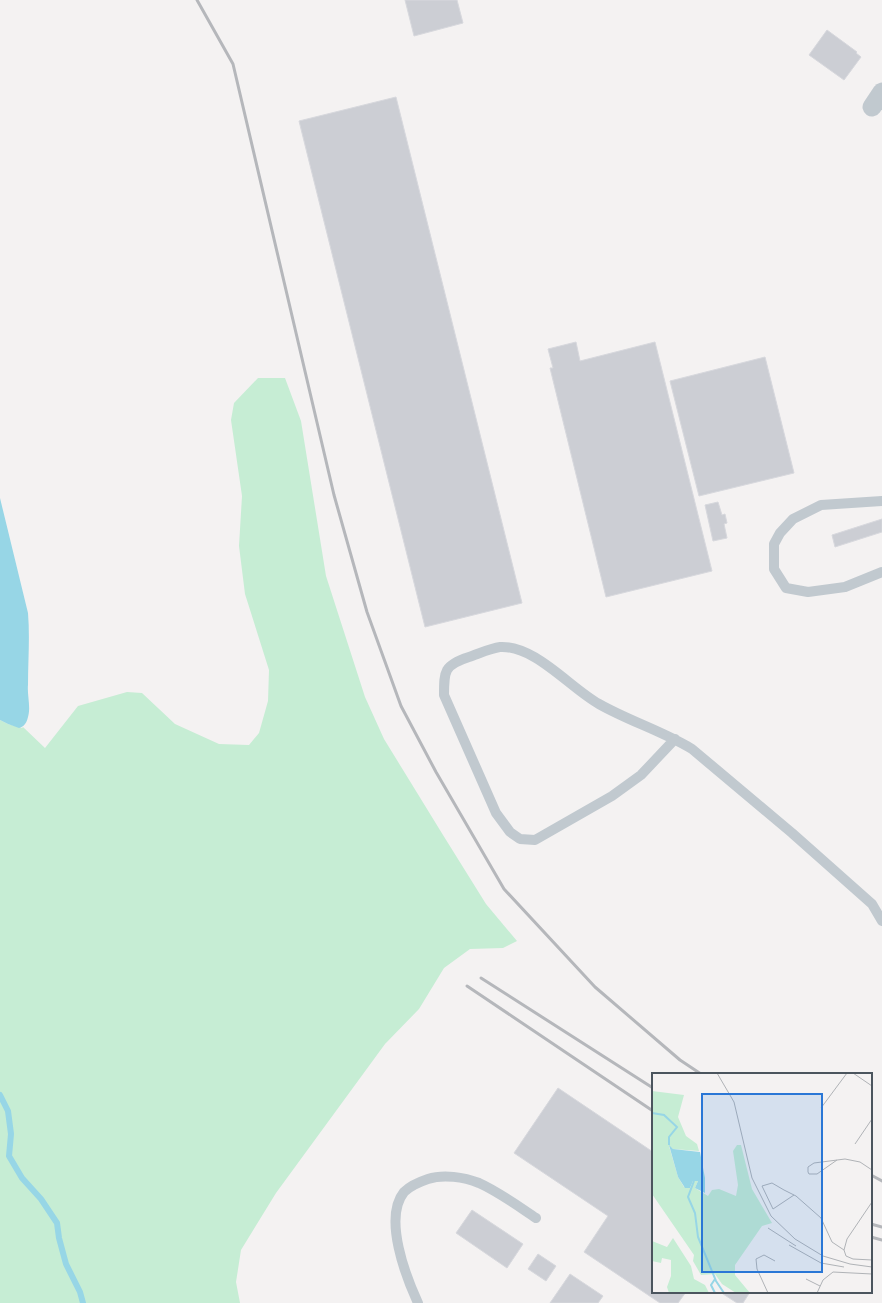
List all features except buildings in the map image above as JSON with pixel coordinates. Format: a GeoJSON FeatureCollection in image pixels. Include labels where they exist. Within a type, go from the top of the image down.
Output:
{"type":"FeatureCollection","features":[{"type":"Feature","properties":{"kind":"lane"},"geometry":{"type":"LineString","coordinates":[[882,501],[821,505],[793,519],[780,533],[774,544],[774,569],[786,588],[808,592],[844,587],[882,572]]}},
{"type":"Feature","properties":{"kind":"lane"},"geometry":{"type":"LineString","coordinates":[[675,739],[641,775],[612,796],[535,840],[520,839],[510,832],[496,812],[444,695],[444,677],[449,667],[456,661],[500,647],[516,649],[532,655],[598,704],[675,739],[692,749],[792,833],[872,904],[882,921]]}},
{"type":"Feature","properties":{"kind":"lane"},"geometry":{"type":"LineString","coordinates":[[418,1303],[406,1277],[396,1234],[396,1208],[404,1193],[416,1183],[432,1178],[457,1177],[478,1183],[536,1218]]}},
{"type":"Feature","properties":{"kind":"green space"},"geometry":{"type":"Polygon","coordinates":[[[258,378],[285,378],[301,421],[326,576],[365,697],[384,739],[486,904],[517,941],[503,948],[470,949],[444,968],[419,1009],[385,1044],[276,1193],[241,1250],[236,1282],[240,1303],[0,1303],[0,720],[8,724],[23,727],[45,748],[78,706],[127,692],[142,693],[175,724],[219,744],[249,745],[259,733],[268,701],[269,670],[245,594],[239,546],[242,496],[231,420],[234,403],[258,378]]]}},
{"type":"Feature","properties":{"kind":"water"},"geometry":{"type":"Polygon","coordinates":[[[0,498],[28,613],[29,713],[25,724],[19,728],[0,720],[0,498]]]}},
{"type":"Feature","properties":{"kind":"waterway"},"geometry":{"type":"LineString","coordinates":[[0,1095],[8,1111],[11,1134],[9,1156],[22,1178],[41,1199],[57,1223],[59,1238],[66,1264],[80,1292],[83,1303]]}},
{"type":"Feature","properties":{"kind":"railway"},"geometry":{"type":"LineString","coordinates":[[197,0],[233,64],[334,495],[367,612],[401,706],[436,772],[504,889],[595,987],[680,1060],[700,1073]]}},
{"type":"Feature","properties":{"kind":"railway"},"geometry":{"type":"LineString","coordinates":[[481,978],[652,1087]]}},
{"type":"Feature","properties":{"kind":"railway"},"geometry":{"type":"LineString","coordinates":[[467,986],[652,1110]]}},
{"type":"Feature","properties":{"kind":"railway"},"geometry":{"type":"LineString","coordinates":[[872,1176],[882,1181]]}},
{"type":"Feature","properties":{"kind":"railway"},"geometry":{"type":"LineString","coordinates":[[872,1224],[882,1227]]}},
{"type":"Feature","properties":{"kind":"railway"},"geometry":{"type":"LineString","coordinates":[[872,1237],[882,1240]]}}]}
